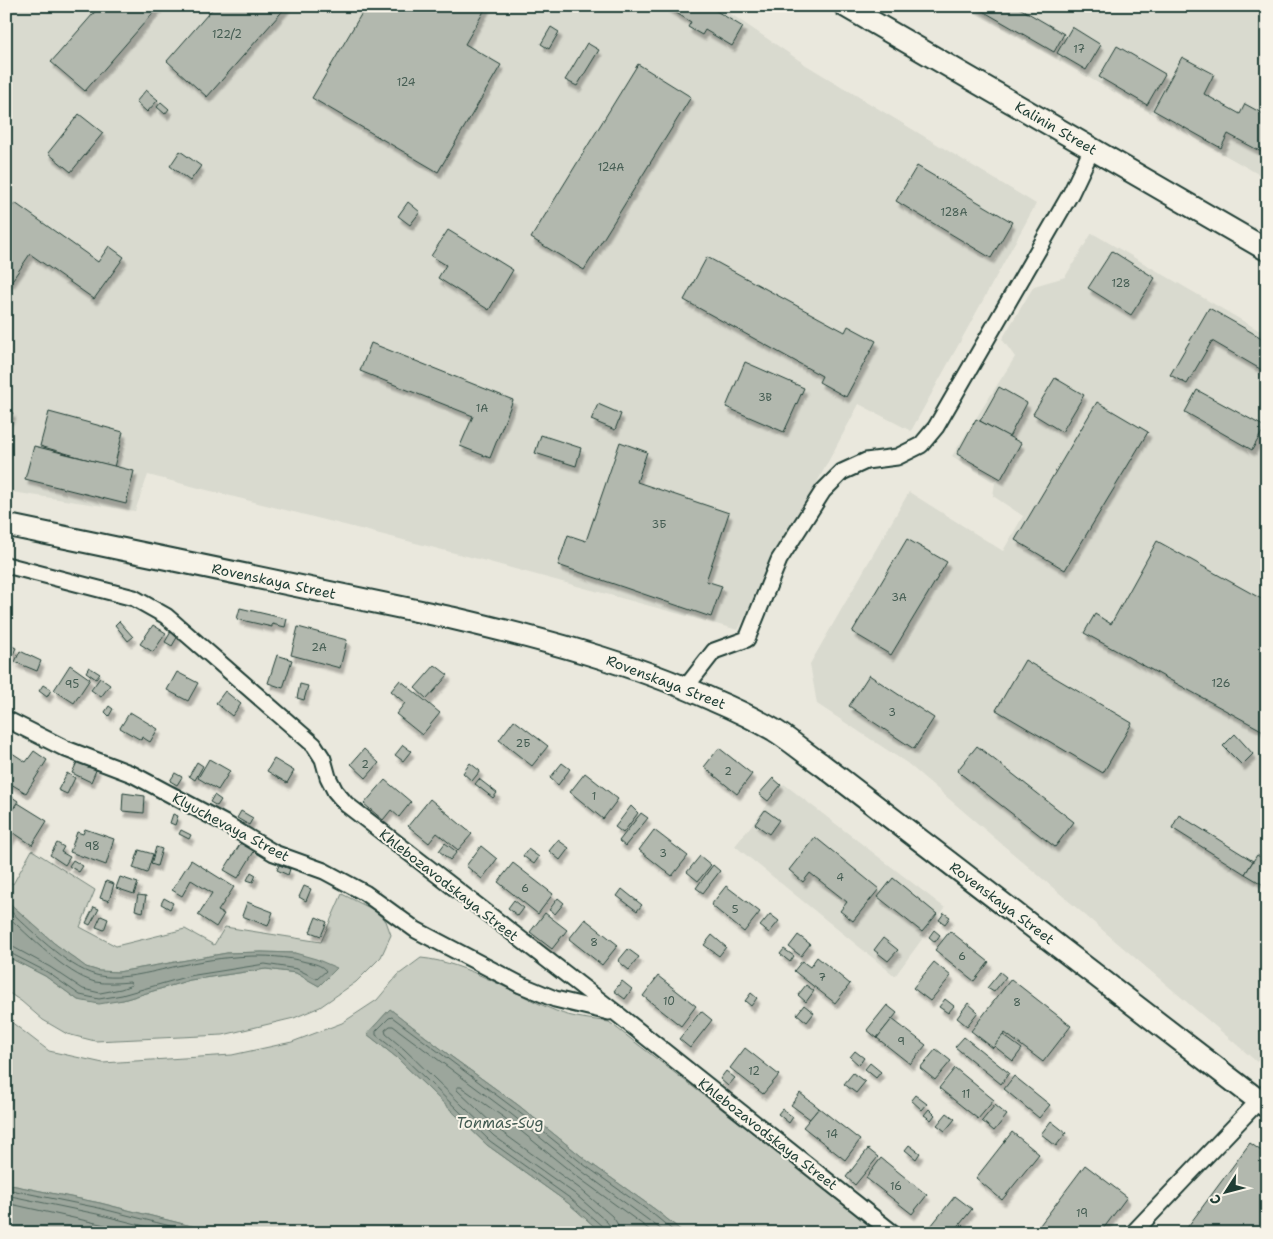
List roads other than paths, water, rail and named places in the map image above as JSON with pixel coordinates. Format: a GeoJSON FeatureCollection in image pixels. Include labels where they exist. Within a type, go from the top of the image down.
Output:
{"type":"FeatureCollection","features":[{"type":"Feature","properties":{"kind":"main road","name":"Kalinin Street"},"geometry":{"type":"LineString","coordinates":[[845,6],[1267,250]]}},
{"type":"Feature","properties":{"kind":"main road","name":"Rovenskaya Street"},"geometry":{"type":"LineString","coordinates":[[6,525],[452,618],[513,633],[584,652],[686,687],[739,711],[775,731],[820,764],[1264,1099]]}},
{"type":"Feature","properties":{"kind":"street"},"geometry":{"type":"LineString","coordinates":[[686,687],[714,651],[747,639],[779,560],[823,491],[842,472],[866,461],[897,457],[921,446],[936,426],[1071,193],[1092,149]]}},
{"type":"Feature","properties":{"kind":"street","name":"Khlebozavodskaya Street"},"geometry":{"type":"LineString","coordinates":[[6,565],[134,598],[166,616],[314,745],[323,759],[335,792],[346,804],[893,1233]]}},
{"type":"Feature","properties":{"kind":"street","name":"Klyuchevaya Street"},"geometry":{"type":"LineString","coordinates":[[6,719],[66,749],[132,774],[226,824],[274,853],[324,872],[365,893],[416,930],[521,985],[555,999],[616,1014]]}},
{"type":"Feature","properties":{"kind":"street"},"geometry":{"type":"LineString","coordinates":[[1133,1233],[1264,1099]]}},
{"type":"Feature","properties":{"kind":"water"},"geometry":{"type":"Polygon","coordinates":[[[6,900],[54,943],[86,967],[99,971],[118,972],[227,953],[262,952],[295,953],[337,968],[319,986],[296,973],[266,969],[190,980],[123,1000],[99,1004],[78,1000],[45,976],[6,956],[6,900]]]}},
{"type":"Feature","properties":{"kind":"water","name":"Tonmas-Sug"},"geometry":{"type":"Polygon","coordinates":[[[390,1009],[684,1233],[602,1233],[568,1203],[487,1145],[396,1057],[367,1034],[390,1009]]]}},
{"type":"Feature","properties":{"kind":"water"},"geometry":{"type":"Polygon","coordinates":[[[6,1184],[100,1203],[219,1233],[6,1233],[6,1184]]]}}]}
